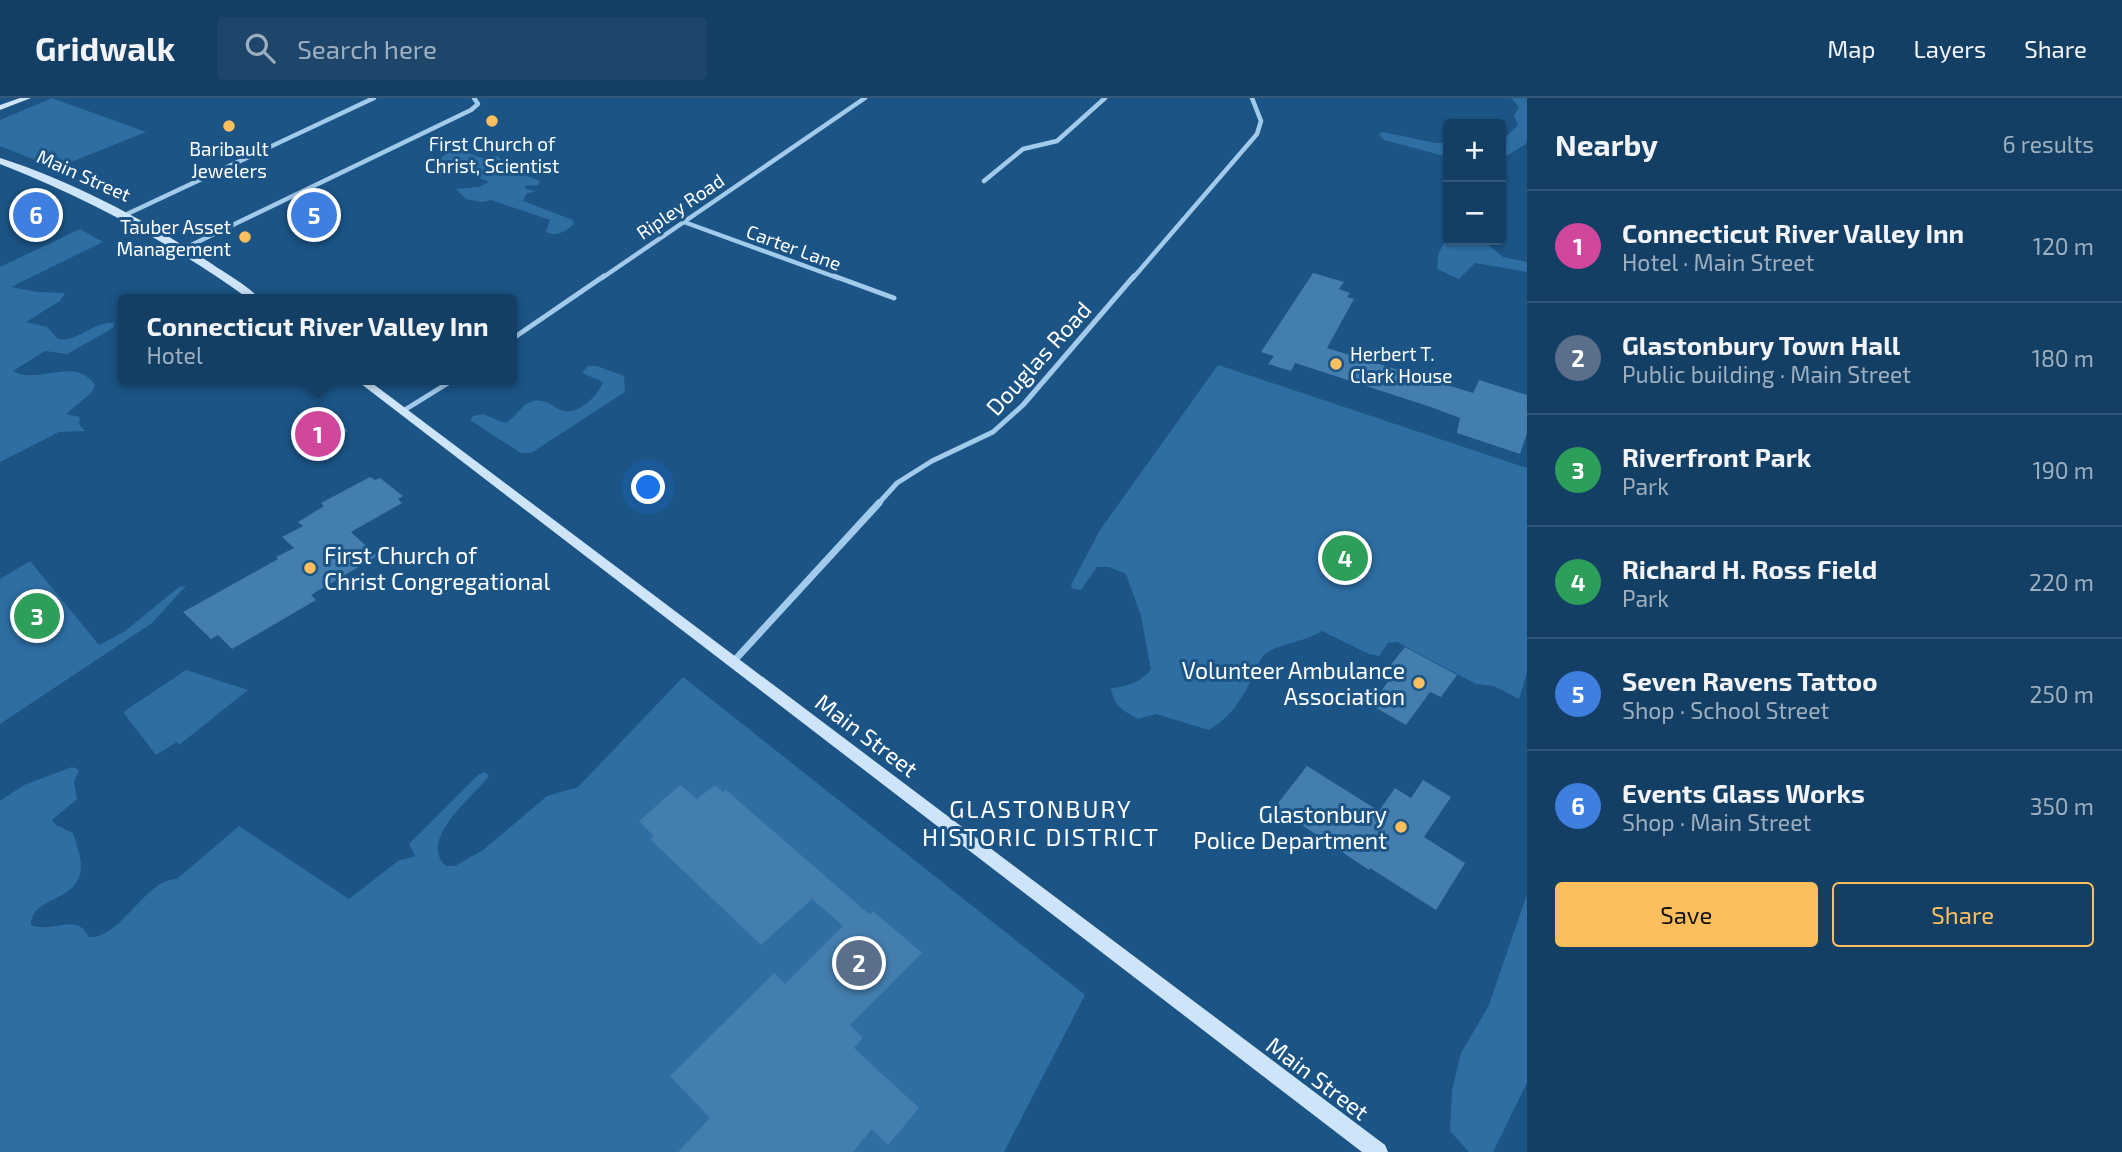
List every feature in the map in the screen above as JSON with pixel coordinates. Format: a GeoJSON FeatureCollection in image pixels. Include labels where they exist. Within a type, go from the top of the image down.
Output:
{"type":"FeatureCollection","features":[{"type":"Feature","properties":{"kind":"main road"},"geometry":{"type":"LineString","coordinates":[[0,108],[27,98]]}},
{"type":"Feature","properties":{"kind":"main road","name":"Main Street"},"geometry":{"type":"LineString","coordinates":[[0,161],[125,215],[183,249],[248,294]]}},
{"type":"Feature","properties":{"kind":"main road","name":"Main Street"},"geometry":{"type":"LineString","coordinates":[[368,385],[1378,1152]]}},
{"type":"Feature","properties":{"kind":"street"},"geometry":{"type":"LineString","coordinates":[[125,215],[374,98]]}},
{"type":"Feature","properties":{"kind":"street"},"geometry":{"type":"LineString","coordinates":[[183,249],[471,110],[478,104],[474,98]]}},
{"type":"Feature","properties":{"kind":"street","name":"Ripley Road"},"geometry":{"type":"LineString","coordinates":[[517,337],[866,98]]}},
{"type":"Feature","properties":{"kind":"street"},"geometry":{"type":"LineString","coordinates":[[984,181],[1023,149],[1057,141],[1105,98]]}},
{"type":"Feature","properties":{"kind":"street","name":"Douglas Road"},"geometry":{"type":"LineString","coordinates":[[733,662],[897,483],[926,464],[993,432],[1023,405],[1257,134],[1261,121],[1252,98]]}},
{"type":"Feature","properties":{"kind":"street","name":"Carter Lane"},"geometry":{"type":"LineString","coordinates":[[684,222],[894,298]]}},
{"type":"Feature","properties":{"kind":"street"},"geometry":{"type":"LineString","coordinates":[[403,411],[445,385]]}},
{"type":"Feature","properties":{"kind":"shaded area"},"geometry":{"type":"Polygon","coordinates":[[[52,98],[146,132],[56,168],[0,146],[0,120],[52,98]]]}},
{"type":"Feature","properties":{"kind":"shaded area"},"geometry":{"type":"Polygon","coordinates":[[[1511,98],[1527,98],[1526,144],[1506,156],[1506,137],[1518,125],[1514,116],[1519,107],[1511,98]]]}},
{"type":"Feature","properties":{"kind":"shaded area"},"geometry":{"type":"Polygon","coordinates":[[[1383,132],[1443,143],[1443,156],[1384,140],[1379,134],[1383,132]]]}},
{"type":"Feature","properties":{"kind":"shaded area"},"geometry":{"type":"Polygon","coordinates":[[[454,148],[482,158],[498,156],[501,160],[496,164],[540,181],[538,185],[525,186],[526,189],[535,191],[526,194],[523,201],[573,220],[574,224],[561,233],[554,234],[546,232],[550,220],[491,200],[482,202],[466,199],[456,189],[479,187],[489,182],[438,160],[454,148]]]}},
{"type":"Feature","properties":{"kind":"shaded area"},"geometry":{"type":"Polygon","coordinates":[[[80,229],[103,242],[11,287],[65,293],[60,301],[26,322],[47,327],[58,339],[72,338],[107,323],[115,323],[113,328],[67,354],[45,351],[13,371],[33,375],[66,371],[86,376],[95,385],[91,393],[66,414],[80,417],[79,424],[85,431],[59,432],[0,462],[0,267],[80,229]]]}},
{"type":"Feature","properties":{"kind":"shaded area"},"geometry":{"type":"Polygon","coordinates":[[[1443,245],[1489,245],[1503,257],[1527,262],[1527,272],[1475,263],[1459,279],[1437,269],[1438,255],[1443,245]]]}},
{"type":"Feature","properties":{"kind":"shaded area"},"geometry":{"type":"Polygon","coordinates":[[[1218,365],[1527,468],[1527,673],[1519,699],[1494,686],[1476,684],[1397,642],[1388,643],[1379,656],[1369,654],[1322,631],[1274,649],[1263,656],[1236,706],[1209,730],[1156,714],[1138,719],[1120,707],[1111,688],[1133,683],[1151,670],[1141,616],[1126,574],[1109,567],[1097,567],[1081,590],[1073,589],[1071,585],[1100,530],[1218,365]]]}},
{"type":"Feature","properties":{"kind":"shaded area"},"geometry":{"type":"Polygon","coordinates":[[[588,366],[597,366],[624,376],[625,392],[531,453],[521,453],[470,420],[473,416],[483,414],[505,423],[527,404],[536,401],[546,402],[565,411],[577,409],[593,397],[603,382],[582,373],[588,366]]]}},
{"type":"Feature","properties":{"kind":"shaded area"},"geometry":{"type":"Polygon","coordinates":[[[30,561],[99,645],[124,632],[179,587],[186,586],[152,623],[0,724],[0,579],[30,561]]]}},
{"type":"Feature","properties":{"kind":"shaded area"},"geometry":{"type":"Polygon","coordinates":[[[186,670],[248,690],[179,745],[177,742],[156,755],[123,712],[186,670]]]}},
{"type":"Feature","properties":{"kind":"shaded area"},"geometry":{"type":"Polygon","coordinates":[[[683,677],[1085,995],[1004,1152],[0,1152],[0,801],[24,785],[72,767],[79,770],[74,782],[77,799],[52,820],[56,825],[73,833],[81,862],[79,878],[65,893],[39,908],[33,915],[31,925],[78,925],[89,937],[100,935],[122,920],[155,888],[166,881],[177,879],[239,826],[349,899],[398,861],[415,856],[409,844],[479,774],[485,772],[489,776],[451,819],[438,844],[439,856],[446,866],[455,866],[483,850],[547,796],[578,787],[683,677]]]}},
{"type":"Feature","properties":{"kind":"shaded area"},"geometry":{"type":"Polygon","coordinates":[[[1527,894],[1527,1083],[1493,1152],[1469,1152],[1450,1131],[1452,1090],[1461,1053],[1489,1005],[1527,894]]]}},
{"type":"Feature","properties":{"kind":"building","name":"Herbert T. Clark House"},"geometry":{"type":"Polygon","coordinates":[[[1313,273],[1344,282],[1339,289],[1350,293],[1347,297],[1354,299],[1327,348],[1473,393],[1479,380],[1527,395],[1527,433],[1520,454],[1457,433],[1460,418],[1431,407],[1295,363],[1291,371],[1268,364],[1274,356],[1261,352],[1313,273]]]}},
{"type":"Feature","properties":{"kind":"building"},"geometry":{"type":"Polygon","coordinates":[[[329,415],[348,431],[305,448],[290,434],[329,415]]]}},
{"type":"Feature","properties":{"kind":"building","name":"First Church of Christ Congregational"},"geometry":{"type":"Polygon","coordinates":[[[370,477],[375,480],[380,478],[403,496],[398,499],[402,503],[351,532],[377,556],[311,595],[316,600],[232,649],[218,635],[211,639],[183,612],[294,548],[282,537],[303,526],[298,522],[324,506],[321,503],[370,477]]]}},
{"type":"Feature","properties":{"kind":"building","name":"Volunteer Ambulance Association"},"geometry":{"type":"Polygon","coordinates":[[[1405,647],[1457,675],[1441,697],[1430,692],[1406,725],[1371,705],[1395,672],[1388,668],[1405,647]]]}},
{"type":"Feature","properties":{"kind":"building","name":"Glastonbury Police Department"},"geometry":{"type":"Polygon","coordinates":[[[1307,766],[1379,811],[1395,788],[1411,798],[1423,780],[1451,797],[1424,837],[1465,863],[1436,910],[1370,868],[1369,870],[1275,807],[1307,766]]]}},
{"type":"Feature","properties":{"kind":"building"},"geometry":{"type":"Polygon","coordinates":[[[680,785],[697,799],[715,785],[723,792],[726,790],[870,915],[873,911],[922,953],[850,1025],[863,1038],[854,1048],[919,1108],[888,1145],[872,1129],[853,1152],[678,1152],[710,1118],[670,1076],[774,973],[785,984],[843,926],[812,899],[761,945],[650,839],[654,836],[639,821],[680,785]]]}},
{"type":"Feature","properties":{"kind":"place","name":"First Church of Christ, Scientist"},"geometry":{"type":"Point","coordinates":[492,121]}},
{"type":"Feature","properties":{"kind":"place","name":"Baribault Jewelers"},"geometry":{"type":"Point","coordinates":[229,126]}},
{"type":"Feature","properties":{"kind":"place","name":"Events Glass Works"},"geometry":{"type":"Point","coordinates":[36,215]}},
{"type":"Feature","properties":{"kind":"place","name":"Seven Ravens Tattoo"},"geometry":{"type":"Point","coordinates":[314,215]}},
{"type":"Feature","properties":{"kind":"place","name":"Tauber Asset Management"},"geometry":{"type":"Point","coordinates":[245,237]}},
{"type":"Feature","properties":{"kind":"place","name":"Herbert T. Clark House"},"geometry":{"type":"Point","coordinates":[1336,364]}},
{"type":"Feature","properties":{"kind":"place","name":"Connecticut River Valley Inn"},"geometry":{"type":"Point","coordinates":[318,434]}},
{"type":"Feature","properties":{"kind":"place","name":"Richard H. Ross Field"},"geometry":{"type":"Point","coordinates":[1345,558]}},
{"type":"Feature","properties":{"kind":"place","name":"First Church of Christ Congregational"},"geometry":{"type":"Point","coordinates":[310,568]}},
{"type":"Feature","properties":{"kind":"place","name":"Riverfront Park"},"geometry":{"type":"Point","coordinates":[37,616]}},
{"type":"Feature","properties":{"kind":"place","name":"Volunteer Ambulance Association"},"geometry":{"type":"Point","coordinates":[1419,683]}},
{"type":"Feature","properties":{"kind":"place","name":"Glastonbury Police Department"},"geometry":{"type":"Point","coordinates":[1401,827]}},
{"type":"Feature","properties":{"kind":"place","name":"Glastonbury Town Hall"},"geometry":{"type":"Point","coordinates":[859,963]}},
{"type":"Feature","properties":{"kind":"district","name":"GLASTONBURY HISTORIC DISTRICT"},"geometry":{"type":"Point","coordinates":[1041,822]}}]}
